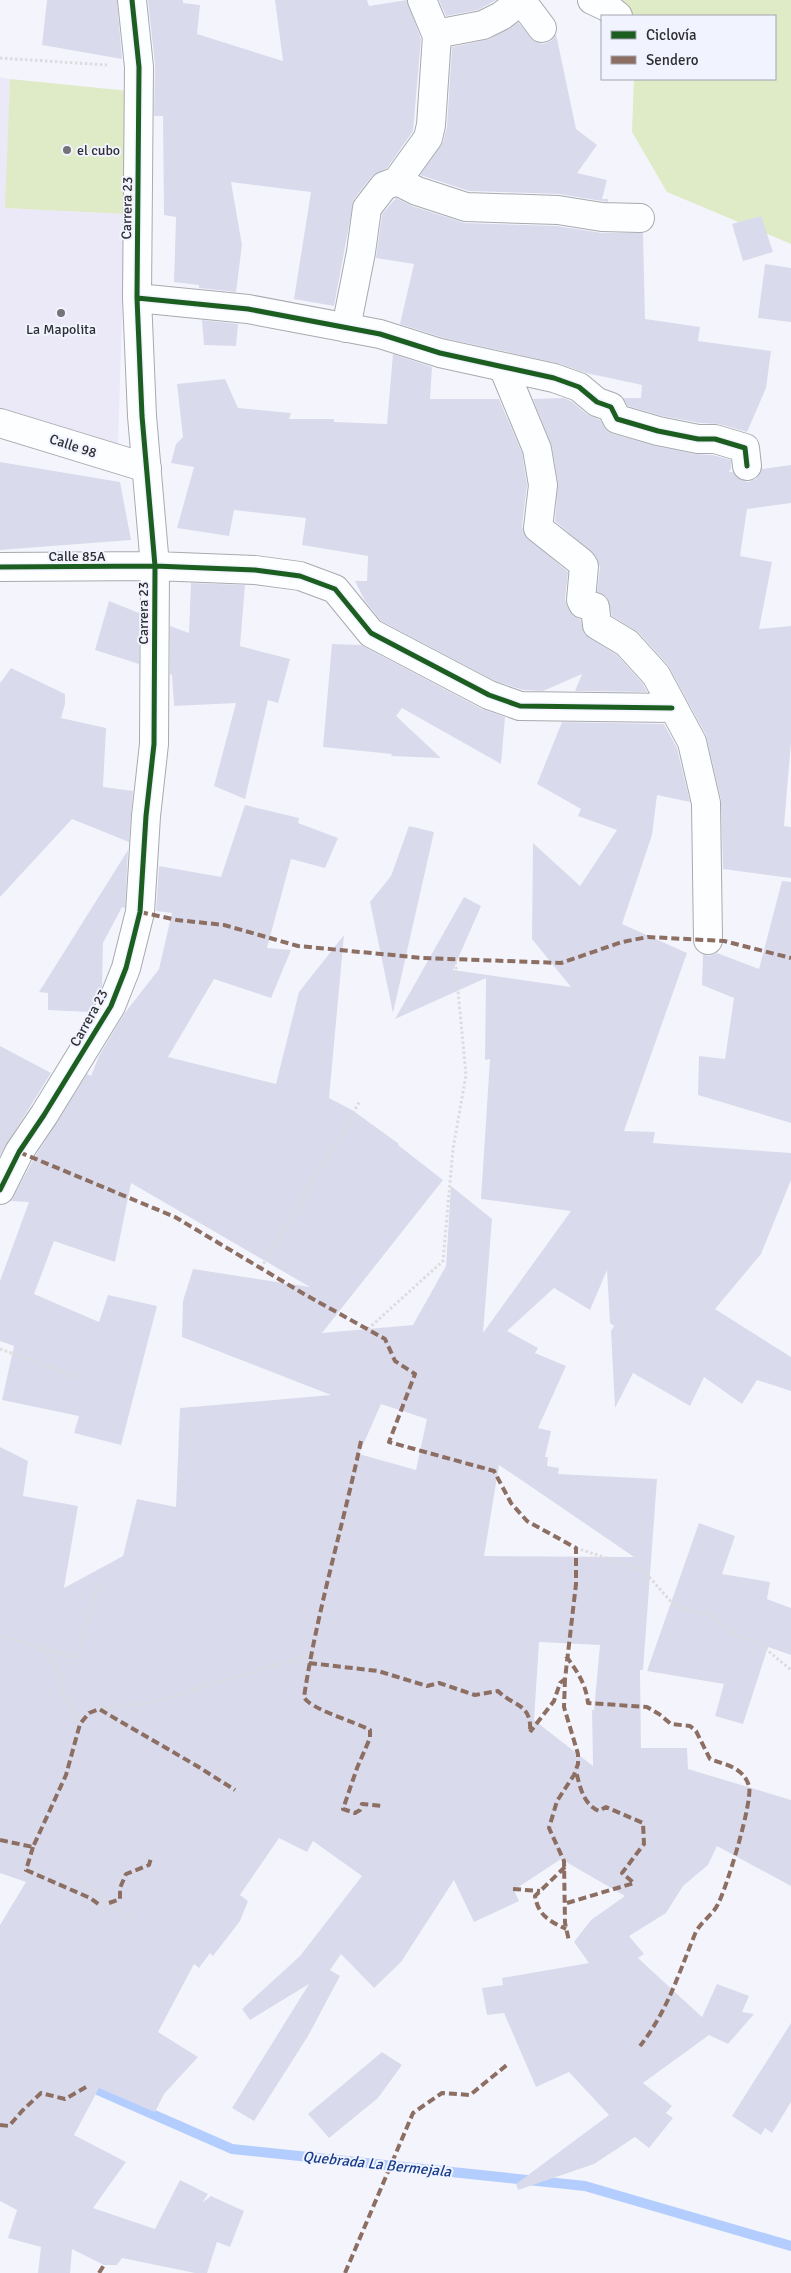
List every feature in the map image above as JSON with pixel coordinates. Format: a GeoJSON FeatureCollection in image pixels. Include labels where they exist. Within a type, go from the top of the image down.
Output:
{"type":"FeatureCollection","features":[{"type":"Feature","properties":{"kind":"street","name":"Carrera 23"},"geometry":{"type":"LineString","coordinates":[[0,1190],[19,1152],[111,1006],[126,968],[140,912],[146,816],[154,744],[155,566],[137,298],[139,67],[132,0]]}},
{"type":"Feature","properties":{"kind":"street"},"geometry":{"type":"LineString","coordinates":[[346,328],[361,252],[367,208],[384,186],[397,181],[428,138],[430,132],[436,34],[422,0]]}},
{"type":"Feature","properties":{"kind":"street"},"geometry":{"type":"LineString","coordinates":[[436,34],[483,25],[500,16],[522,0],[542,28]]}},
{"type":"Feature","properties":{"kind":"street"},"geometry":{"type":"LineString","coordinates":[[592,0],[607,7],[617,15]]}},
{"type":"Feature","properties":{"kind":"street"},"geometry":{"type":"LineString","coordinates":[[397,181],[417,192],[466,207],[558,210],[602,217],[640,218]]}},
{"type":"Feature","properties":{"kind":"street"},"geometry":{"type":"LineString","coordinates":[[137,298],[248,309],[380,334],[440,353],[554,378],[579,387],[597,402],[611,407],[617,419],[658,431],[698,439],[715,439],[745,448],[747,466]]}},
{"type":"Feature","properties":{"kind":"street"},"geometry":{"type":"LineString","coordinates":[[503,367],[537,449],[543,485],[538,528],[584,566],[581,600],[583,604],[595,607],[597,624],[627,643],[656,675],[668,695],[672,708],[692,742],[706,803],[708,940]]}},
{"type":"Feature","properties":{"kind":"street","name":"Calle 98"},"geometry":{"type":"LineString","coordinates":[[0,423],[147,468]]}},
{"type":"Feature","properties":{"kind":"street","name":"Calle 85A"},"geometry":{"type":"LineString","coordinates":[[0,567],[155,566],[255,570],[300,576],[336,589],[372,633],[489,695],[520,706],[672,708]]}},
{"type":"Feature","properties":{"kind":"path"},"geometry":{"type":"LineString","coordinates":[[0,58],[139,67]]}},
{"type":"Feature","properties":{"kind":"path"},"geometry":{"type":"LineString","coordinates":[[368,1329],[443,1261],[453,1149],[466,1075],[455,959]]}},
{"type":"Feature","properties":{"kind":"path"},"geometry":{"type":"LineString","coordinates":[[261,1268],[360,1101]]}},
{"type":"Feature","properties":{"kind":"path"},"geometry":{"type":"LineString","coordinates":[[0,1349],[80,1378]]}},
{"type":"Feature","properties":{"kind":"path"},"geometry":{"type":"LineString","coordinates":[[576,1548],[643,1570],[673,1604],[685,1610],[710,1615],[734,1634],[760,1644],[791,1670]]}},
{"type":"Feature","properties":{"kind":"path"},"geometry":{"type":"LineString","coordinates":[[0,1636],[76,1658],[100,1580]]}},
{"type":"Feature","properties":{"kind":"path"},"geometry":{"type":"LineString","coordinates":[[42,1649],[59,1671],[62,1693],[80,1724]]}},
{"type":"Feature","properties":{"kind":"path"},"geometry":{"type":"LineString","coordinates":[[99,1708],[150,1703],[310,1655]]}},
{"type":"Feature","properties":{"kind":"path"},"geometry":{"type":"LineString","coordinates":[[79,1879],[134,1920]]}},
{"type":"Feature","properties":{"kind":"path"},"geometry":{"type":"LineString","coordinates":[[101,1906],[105,1900]]}},
{"type":"Feature","properties":{"kind":"shaded area","name":"La Mapolita"},"geometry":{"type":"Polygon","coordinates":[[[0,77],[10,79],[6,208],[125,214],[118,447],[0,411],[0,77]]]}},
{"type":"Feature","properties":{"kind":"green space"},"geometry":{"type":"Polygon","coordinates":[[[612,0],[791,0],[791,244],[667,192],[632,132],[634,80],[776,80],[776,15],[613,15],[612,0]]]}},
{"type":"Feature","properties":{"kind":"green space","name":"el cubo"},"geometry":{"type":"Polygon","coordinates":[[[10,79],[129,91],[125,214],[5,208],[10,79]]]}},
{"type":"Feature","properties":{"kind":"building"},"geometry":{"type":"Polygon","coordinates":[[[47,0],[117,0],[122,59],[42,45],[47,0]]]}},
{"type":"Feature","properties":{"kind":"building"},"geometry":{"type":"Polygon","coordinates":[[[148,0],[183,0],[183,3],[200,5],[197,34],[283,61],[275,0],[367,0],[369,6],[407,0],[421,39],[413,131],[387,168],[372,176],[354,199],[334,306],[294,299],[311,192],[231,182],[242,245],[236,292],[199,288],[199,285],[174,282],[176,217],[164,215],[163,116],[154,116],[155,65],[148,0]]]}},
{"type":"Feature","properties":{"kind":"building"},"geometry":{"type":"Polygon","coordinates":[[[439,0],[496,0],[478,10],[446,16],[439,0]]]}},
{"type":"Feature","properties":{"kind":"building"},"geometry":{"type":"Polygon","coordinates":[[[518,22],[536,42],[543,44],[551,41],[556,34],[576,129],[597,145],[577,173],[607,180],[602,199],[608,199],[608,202],[559,194],[469,191],[420,175],[443,142],[447,126],[452,47],[490,39],[518,22]]]}},
{"type":"Feature","properties":{"kind":"building"},"geometry":{"type":"Polygon","coordinates":[[[396,198],[412,206],[465,223],[557,226],[602,233],[643,233],[645,319],[700,327],[698,341],[771,351],[766,388],[747,432],[719,424],[700,423],[662,416],[628,406],[623,398],[641,398],[642,385],[586,373],[557,363],[444,338],[400,324],[414,264],[376,258],[382,214],[396,198]]]}},
{"type":"Feature","properties":{"kind":"building"},"geometry":{"type":"Polygon","coordinates":[[[761,216],[773,252],[743,261],[732,224],[761,216]]]}},
{"type":"Feature","properties":{"kind":"building"},"geometry":{"type":"Polygon","coordinates":[[[765,264],[791,268],[791,322],[758,318],[765,264]]]}},
{"type":"Feature","properties":{"kind":"building"},"geometry":{"type":"Polygon","coordinates":[[[202,320],[238,324],[236,346],[204,345],[202,320]]]}},
{"type":"Feature","properties":{"kind":"building"},"geometry":{"type":"Polygon","coordinates":[[[393,354],[432,367],[430,399],[499,399],[522,453],[527,485],[522,526],[524,534],[568,572],[565,599],[573,616],[581,620],[584,634],[617,655],[643,684],[647,692],[575,691],[582,674],[543,691],[523,690],[495,681],[381,621],[365,601],[355,581],[367,581],[368,556],[302,545],[306,518],[234,510],[229,536],[177,528],[194,467],[171,463],[176,444],[183,437],[177,384],[225,379],[238,408],[291,413],[289,419],[334,419],[334,422],[387,424],[393,354]]]}},
{"type":"Feature","properties":{"kind":"building"},"geometry":{"type":"Polygon","coordinates":[[[564,398],[571,401],[587,414],[600,420],[607,431],[613,434],[655,446],[695,454],[713,455],[731,460],[729,472],[733,472],[741,480],[748,482],[756,479],[762,469],[791,465],[791,503],[747,509],[740,556],[772,562],[759,629],[791,626],[791,742],[784,826],[791,827],[791,878],[723,869],[721,800],[706,735],[668,665],[638,632],[612,616],[607,597],[597,592],[600,567],[596,557],[555,521],[558,483],[552,446],[533,399],[564,398]]]}},
{"type":"Feature","properties":{"kind":"building"},"geometry":{"type":"Polygon","coordinates":[[[0,462],[120,482],[131,540],[0,550],[0,462]]]}},
{"type":"Feature","properties":{"kind":"building"},"geometry":{"type":"Polygon","coordinates":[[[191,583],[245,585],[240,646],[290,659],[278,703],[268,700],[245,799],[214,786],[236,703],[174,706],[172,675],[170,674],[170,626],[189,633],[191,583]]]}},
{"type":"Feature","properties":{"kind":"building"},"geometry":{"type":"Polygon","coordinates":[[[109,601],[139,613],[139,664],[95,650],[109,601]]]}},
{"type":"Feature","properties":{"kind":"building"},"geometry":{"type":"Polygon","coordinates":[[[332,644],[361,645],[482,709],[505,717],[501,764],[402,708],[396,716],[441,758],[391,756],[392,754],[323,747],[332,644]]]}},
{"type":"Feature","properties":{"kind":"building"},"geometry":{"type":"Polygon","coordinates":[[[11,668],[65,694],[65,704],[61,718],[106,728],[103,787],[133,791],[129,842],[72,819],[0,897],[0,683],[11,668]]]}},
{"type":"Feature","properties":{"kind":"building"},"geometry":{"type":"Polygon","coordinates":[[[562,722],[664,724],[677,748],[690,802],[657,795],[652,835],[622,924],[687,953],[624,1131],[655,1132],[653,1143],[791,1153],[791,1180],[761,1254],[715,1309],[791,1357],[791,1391],[757,1380],[742,1404],[704,1377],[690,1406],[633,1373],[615,1408],[611,1331],[614,1326],[610,1323],[607,1270],[590,1310],[554,1288],[507,1331],[538,1348],[535,1353],[566,1366],[538,1428],[551,1431],[545,1457],[548,1457],[547,1466],[559,1468],[558,1474],[657,1479],[643,1670],[640,1670],[641,1748],[687,1748],[688,1769],[791,1800],[791,1886],[717,1846],[708,1865],[683,1886],[666,1913],[629,1936],[644,1954],[638,1958],[702,2017],[717,1984],[749,1996],[742,2012],[754,2014],[728,2044],[709,2035],[643,2083],[672,2106],[666,2113],[673,2118],[649,2148],[635,2137],[594,2164],[518,2190],[516,2184],[609,2115],[569,2072],[536,2087],[504,2013],[487,2015],[482,1988],[503,1985],[502,1978],[589,1963],[574,1942],[591,1920],[625,1896],[561,1859],[514,1890],[519,1901],[474,1922],[454,1880],[401,1962],[374,1988],[341,1954],[330,1970],[340,1976],[308,2036],[254,2121],[232,2108],[309,1984],[250,2020],[242,2009],[300,1956],[362,1876],[313,1841],[307,1852],[279,1838],[240,1895],[248,1901],[240,1921],[213,1956],[210,1953],[199,1968],[194,1964],[158,2032],[198,2057],[164,2094],[155,2112],[99,2088],[74,2135],[126,2162],[93,2208],[155,2229],[180,2180],[208,2194],[202,2203],[211,2196],[244,2211],[230,2247],[217,2242],[207,2273],[195,2273],[122,2258],[117,2265],[104,2265],[72,2249],[70,2273],[38,2273],[41,2247],[8,2238],[17,2210],[0,2201],[0,1925],[26,1882],[0,1873],[0,1447],[28,1461],[23,1496],[78,1506],[64,1588],[123,1556],[137,1499],[176,1507],[180,1408],[331,1395],[182,1337],[183,1301],[193,1269],[310,1287],[131,1183],[115,1262],[54,1241],[34,1294],[99,1322],[108,1295],[157,1306],[121,1445],[74,1433],[79,1416],[2,1400],[14,1346],[0,1341],[0,1281],[29,1202],[11,1201],[33,1160],[87,1074],[91,1076],[99,1056],[124,1014],[159,969],[172,913],[156,911],[159,866],[221,877],[245,805],[299,818],[298,823],[338,838],[325,868],[291,859],[267,948],[291,950],[271,998],[214,979],[168,1057],[276,1084],[299,992],[344,935],[329,1098],[352,1110],[399,1144],[443,1180],[322,1333],[413,1325],[446,1266],[451,1186],[492,1219],[483,1333],[571,1211],[481,1199],[490,1059],[485,1060],[486,978],[395,1019],[464,897],[481,906],[453,970],[571,987],[532,939],[533,843],[580,886],[617,830],[578,816],[581,809],[537,784],[562,722]],[[381,1404],[359,1454],[416,1470],[427,1419],[381,1404]],[[499,1465],[484,1556],[634,1557],[499,1465]],[[539,1642],[534,1720],[593,1766],[592,1710],[594,1710],[600,1645],[539,1642]]]}},
{"type":"Feature","properties":{"kind":"building"},"geometry":{"type":"Polygon","coordinates":[[[409,826],[434,832],[393,1013],[370,902],[391,876],[409,826]]]}},
{"type":"Feature","properties":{"kind":"building"},"geometry":{"type":"Polygon","coordinates":[[[128,850],[125,908],[122,907],[103,943],[102,987],[97,999],[89,1012],[48,1010],[48,993],[39,992],[128,850]]]}},
{"type":"Feature","properties":{"kind":"building"},"geometry":{"type":"Polygon","coordinates":[[[782,881],[791,882],[791,1123],[698,1095],[699,1056],[725,1059],[734,998],[702,985],[703,954],[709,956],[717,953],[759,969],[782,881]]]}},
{"type":"Feature","properties":{"kind":"building"},"geometry":{"type":"Polygon","coordinates":[[[0,1046],[51,1073],[0,1155],[0,1046]]]}},
{"type":"Feature","properties":{"kind":"building"},"geometry":{"type":"Polygon","coordinates":[[[699,1523],[735,1536],[722,1574],[770,1582],[767,1599],[791,1608],[791,1655],[768,1647],[743,1724],[715,1716],[724,1684],[647,1671],[699,1523]]]}},
{"type":"Feature","properties":{"kind":"building"},"geometry":{"type":"Polygon","coordinates":[[[791,2023],[791,2102],[772,2133],[765,2128],[761,2135],[732,2116],[791,2023]]]}},
{"type":"Feature","properties":{"kind":"building"},"geometry":{"type":"Polygon","coordinates":[[[382,2052],[402,2065],[378,2098],[329,2138],[308,2114],[382,2052]]]}},
{"type":"Feature","properties":{"kind":"waterway","name":"Quebrada La Bermejala"},"geometry":{"type":"LineString","coordinates":[[86,2085],[232,2149],[585,2186],[791,2246]]}},
{"type":"Feature","properties":{"kind":"marked path"},"geometry":{"type":"LineString","coordinates":[[140,912],[177,920],[224,925],[298,946],[423,958],[561,963],[622,942],[648,937],[724,941],[791,958]]}},
{"type":"Feature","properties":{"kind":"marked path"},"geometry":{"type":"LineString","coordinates":[[19,1152],[175,1217],[304,1294],[385,1339],[395,1361],[415,1374],[389,1442],[494,1471],[511,1503],[527,1521],[576,1548],[576,1584],[565,1679],[560,1683],[554,1701],[530,1732]]}},
{"type":"Feature","properties":{"kind":"marked path"},"geometry":{"type":"LineString","coordinates":[[361,1441],[323,1601],[304,1697],[308,1702],[323,1711],[370,1730],[370,1738],[343,1809],[355,1813],[360,1810],[362,1804],[383,1806]]}},
{"type":"Feature","properties":{"kind":"marked path"},"geometry":{"type":"LineString","coordinates":[[566,1656],[583,1684],[588,1703],[647,1707],[671,1724],[690,1726],[696,1731],[710,1759],[728,1765],[738,1771],[743,1775],[749,1786],[743,1825],[722,1895],[716,1908],[697,1930],[665,2006],[650,2033],[640,2046]]}},
{"type":"Feature","properties":{"kind":"marked path"},"geometry":{"type":"LineString","coordinates":[[309,1663],[378,1671],[427,1686],[439,1683],[475,1695],[498,1691],[525,1711],[530,1723],[530,1732]]}},
{"type":"Feature","properties":{"kind":"marked path"},"geometry":{"type":"LineString","coordinates":[[565,1679],[564,1707],[578,1754],[578,1764],[574,1775],[557,1801],[549,1828],[564,1861],[565,1923],[569,1941]]}},
{"type":"Feature","properties":{"kind":"marked path"},"geometry":{"type":"LineString","coordinates":[[0,1840],[33,1847],[66,1775],[80,1724],[89,1713],[99,1709],[235,1790]]}},
{"type":"Feature","properties":{"kind":"marked path"},"geometry":{"type":"LineString","coordinates":[[567,1903],[634,1883],[622,1873],[644,1844],[643,1823],[606,1807],[599,1811],[594,1808],[583,1794],[576,1771]]}},
{"type":"Feature","properties":{"kind":"marked path"},"geometry":{"type":"LineString","coordinates":[[33,1847],[26,1870],[90,1898],[101,1906]]}},
{"type":"Feature","properties":{"kind":"marked path"},"geometry":{"type":"LineString","coordinates":[[109,1903],[120,1899],[120,1888],[126,1874],[149,1865],[151,1858]]}},
{"type":"Feature","properties":{"kind":"marked path"},"geometry":{"type":"LineString","coordinates":[[565,1867],[535,1896],[536,1903],[545,1917],[566,1929]]}},
{"type":"Feature","properties":{"kind":"marked path"},"geometry":{"type":"LineString","coordinates":[[513,1889],[540,1891]]}},
{"type":"Feature","properties":{"kind":"marked path"},"geometry":{"type":"LineString","coordinates":[[345,2273],[413,2113],[442,2093],[470,2095],[508,2064]]}},
{"type":"Feature","properties":{"kind":"marked path"},"geometry":{"type":"LineString","coordinates":[[0,2125],[9,2126],[41,2093],[65,2099],[88,2086]]}},
{"type":"Feature","properties":{"kind":"marked path"},"geometry":{"type":"LineString","coordinates":[[99,2273],[104,2265]]}},
{"type":"Feature","properties":{"kind":"cycle path"},"geometry":{"type":"LineString","coordinates":[[0,1190],[19,1152],[111,1006],[126,968],[140,912],[146,816],[154,744],[155,566],[142,416],[137,298],[139,67],[132,0]]}},
{"type":"Feature","properties":{"kind":"cycle path"},"geometry":{"type":"LineString","coordinates":[[137,298],[248,309],[380,334],[440,353],[554,378],[579,387],[597,402],[611,407],[617,419],[658,431],[698,439],[715,439],[745,448],[747,466]]}},
{"type":"Feature","properties":{"kind":"cycle path"},"geometry":{"type":"LineString","coordinates":[[0,567],[155,566],[255,570],[300,576],[335,589],[371,633],[489,695],[520,706],[672,708]]}},
{"type":"Feature","properties":{"kind":"place","name":"el cubo"},"geometry":{"type":"Point","coordinates":[67,150]}},
{"type":"Feature","properties":{"kind":"place","name":"La Mapolita"},"geometry":{"type":"Point","coordinates":[61,313]}}]}
